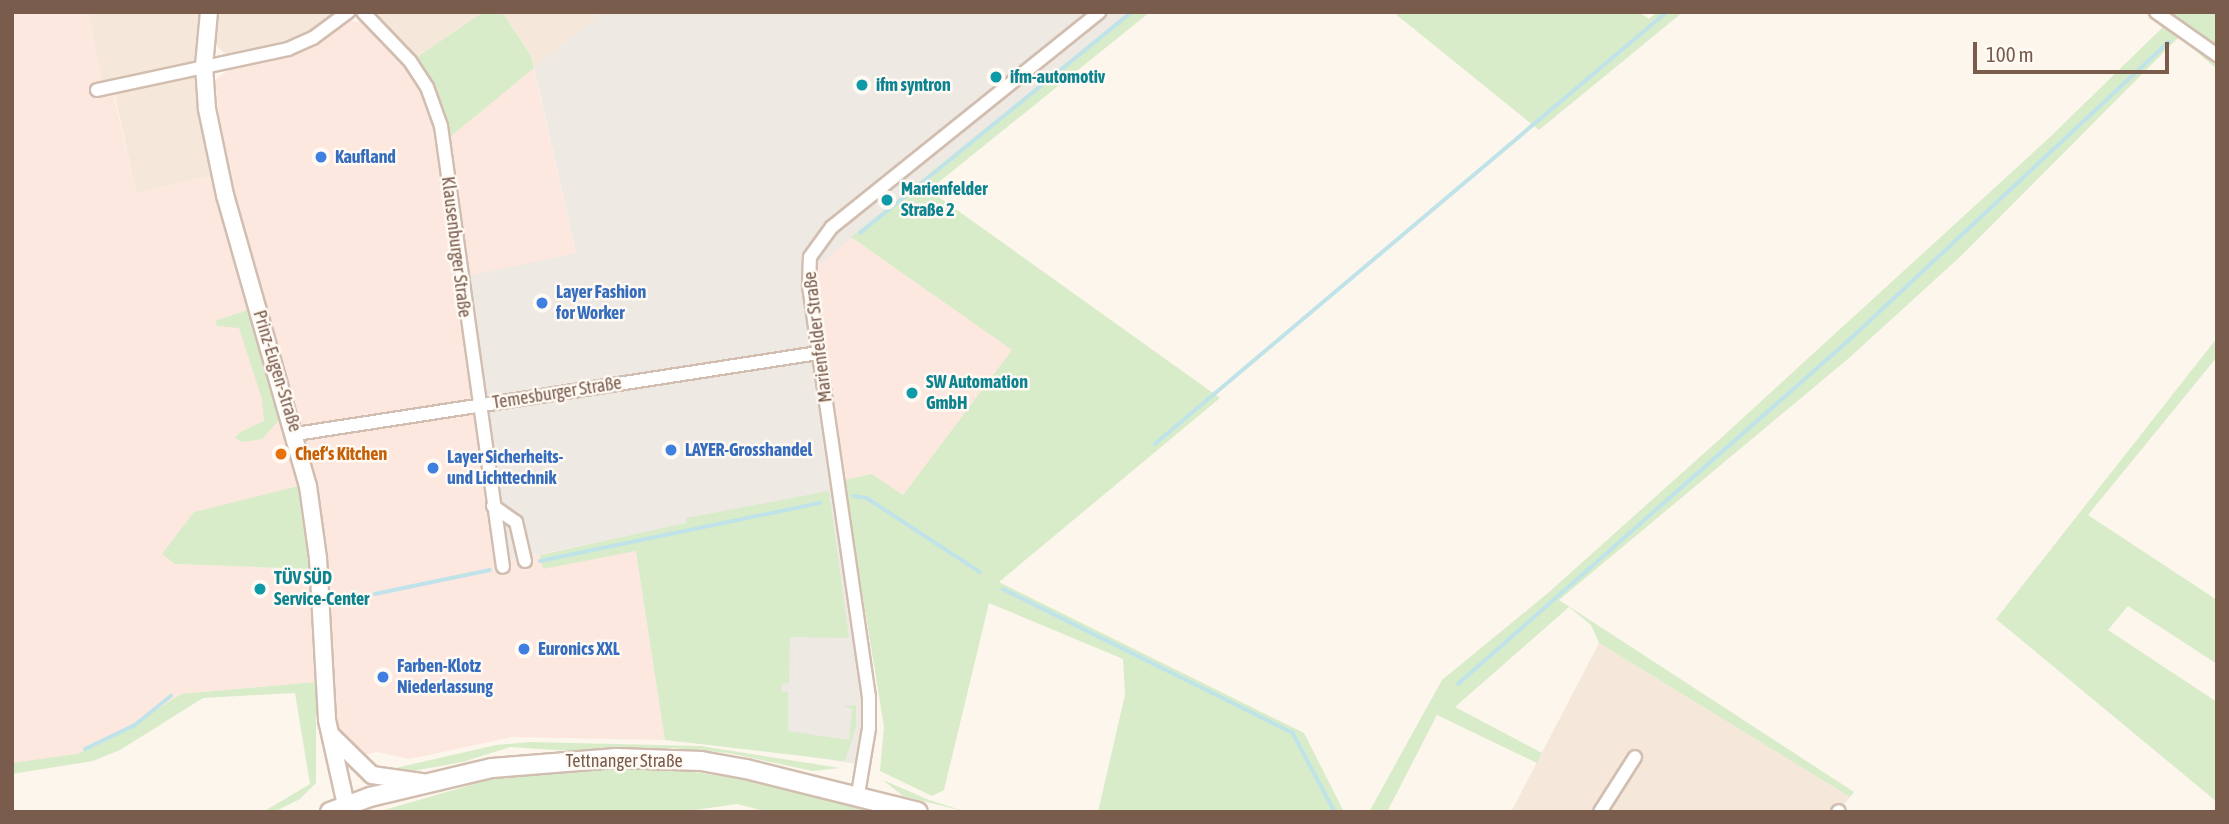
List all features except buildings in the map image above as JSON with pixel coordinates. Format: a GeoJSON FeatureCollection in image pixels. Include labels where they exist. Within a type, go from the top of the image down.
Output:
{"type":"FeatureCollection","features":[{"type":"Feature","properties":{"kind":"main road","name":"Tettnanger Straße"},"geometry":{"type":"LineString","coordinates":[[338,808],[425,783],[539,762],[659,759],[746,769],[858,794],[918,812]]}},
{"type":"Feature","properties":{"kind":"street","name":"Prinz-Eugen-Straße"},"geometry":{"type":"LineString","coordinates":[[209,12],[204,66],[225,195],[296,434],[318,558],[338,808]]}},
{"type":"Feature","properties":{"kind":"street"},"geometry":{"type":"LineString","coordinates":[[97,90],[288,49],[313,38],[348,12]]}},
{"type":"Feature","properties":{"kind":"street","name":"Klausenburger Straße"},"geometry":{"type":"LineString","coordinates":[[363,12],[410,61],[435,106],[503,567]]}},
{"type":"Feature","properties":{"kind":"street","name":"Marienfelder Straße"},"geometry":{"type":"LineString","coordinates":[[858,794],[869,728],[869,697],[808,274],[818,242],[1099,12]]}},
{"type":"Feature","properties":{"kind":"street"},"geometry":{"type":"LineString","coordinates":[[2156,12],[2217,55]]}},
{"type":"Feature","properties":{"kind":"street","name":"Temesburger Straße"},"geometry":{"type":"LineString","coordinates":[[296,434],[818,353]]}},
{"type":"Feature","properties":{"kind":"street"},"geometry":{"type":"LineString","coordinates":[[493,506],[516,522],[525,561]]}},
{"type":"Feature","properties":{"kind":"street"},"geometry":{"type":"LineString","coordinates":[[330,734],[372,775],[425,783]]}},
{"type":"Feature","properties":{"kind":"street"},"geometry":{"type":"LineString","coordinates":[[1600,812],[1635,757]]}},
{"type":"Feature","properties":{"kind":"shaded area"},"geometry":{"type":"Polygon","coordinates":[[[12,12],[88,12],[102,83],[112,87],[136,193],[211,176],[298,486],[194,512],[175,564],[309,569],[316,682],[181,694],[124,731],[77,754],[35,763],[12,763],[12,12]]]}},
{"type":"Feature","properties":{"kind":"shaded area"},"geometry":{"type":"Polygon","coordinates":[[[88,12],[202,12],[196,87],[211,176],[136,193],[113,87],[102,83],[88,12]]]}},
{"type":"Feature","properties":{"kind":"shaded area"},"geometry":{"type":"Polygon","coordinates":[[[214,12],[337,12],[310,37],[232,59],[210,41],[214,12]]]}},
{"type":"Feature","properties":{"kind":"shaded area"},"geometry":{"type":"Polygon","coordinates":[[[374,12],[483,12],[416,58],[374,12]]]}},
{"type":"Feature","properties":{"kind":"shaded area"},"geometry":{"type":"Polygon","coordinates":[[[483,12],[502,12],[530,53],[576,254],[468,277],[508,561],[633,535],[665,740],[512,737],[410,759],[377,752],[342,760],[329,685],[316,498],[302,432],[228,193],[215,80],[233,67],[312,46],[347,21],[363,22],[405,66],[483,12]]]}},
{"type":"Feature","properties":{"kind":"shaded area"},"geometry":{"type":"Polygon","coordinates":[[[502,12],[603,12],[534,68],[530,53],[502,12]]]}},
{"type":"Feature","properties":{"kind":"shaded area"},"geometry":{"type":"Polygon","coordinates":[[[603,12],[1129,12],[808,274],[869,697],[863,765],[722,743],[665,740],[633,535],[507,561],[468,276],[576,253],[534,68],[603,12]]]}},
{"type":"Feature","properties":{"kind":"shaded area"},"geometry":{"type":"Polygon","coordinates":[[[851,237],[1013,350],[903,495],[872,475],[844,480],[815,280],[817,263],[851,237]]]}},
{"type":"Feature","properties":{"kind":"shaded area"},"geometry":{"type":"Polygon","coordinates":[[[1599,643],[1850,797],[1838,812],[1511,812],[1599,643]]]}},
{"type":"Feature","properties":{"kind":"green space"},"geometry":{"type":"Polygon","coordinates":[[[483,12],[502,12],[530,54],[534,68],[451,136],[434,84],[416,58],[483,12]]]}},
{"type":"Feature","properties":{"kind":"green space"},"geometry":{"type":"Polygon","coordinates":[[[1129,12],[1150,12],[929,190],[1220,398],[999,582],[1304,733],[1344,812],[1098,812],[1125,695],[1123,659],[989,603],[944,790],[932,796],[880,771],[884,727],[844,480],[872,474],[903,495],[1012,350],[851,237],[1129,12]]]}},
{"type":"Feature","properties":{"kind":"green space"},"geometry":{"type":"Polygon","coordinates":[[[1393,12],[1639,12],[1649,19],[1657,12],[1683,12],[1539,130],[1393,12]]]}},
{"type":"Feature","properties":{"kind":"green space"},"geometry":{"type":"Polygon","coordinates":[[[2166,12],[2217,12],[2217,48],[2166,12]]]}},
{"type":"Feature","properties":{"kind":"green space"},"geometry":{"type":"Polygon","coordinates":[[[2166,24],[2217,61],[2217,69],[2179,37],[1962,255],[1849,358],[1559,600],[1854,792],[1850,797],[1599,643],[1591,625],[1569,607],[1455,707],[1542,753],[1537,763],[1437,715],[1387,812],[1369,812],[1442,680],[1548,593],[1721,438],[2049,138],[2166,24]]]}},
{"type":"Feature","properties":{"kind":"green space"},"geometry":{"type":"Polygon","coordinates":[[[247,310],[252,314],[282,417],[262,439],[242,442],[235,438],[240,432],[264,421],[262,399],[239,328],[217,326],[215,321],[247,310]]]}},
{"type":"Feature","properties":{"kind":"green space"},"geometry":{"type":"Polygon","coordinates":[[[2217,338],[2217,357],[2088,515],[2217,600],[2217,664],[2128,606],[2108,630],[2217,702],[2217,802],[1996,619],[2217,338]]]}},
{"type":"Feature","properties":{"kind":"green space"},"geometry":{"type":"Polygon","coordinates":[[[298,486],[309,569],[175,564],[162,554],[194,512],[298,486]]]}},
{"type":"Feature","properties":{"kind":"green space"},"geometry":{"type":"Polygon","coordinates":[[[829,491],[849,638],[790,637],[789,683],[782,684],[781,691],[788,692],[788,731],[849,740],[852,709],[843,706],[856,705],[856,727],[845,761],[665,740],[636,551],[543,569],[540,555],[686,523],[686,518],[829,491]]]}},
{"type":"Feature","properties":{"kind":"green space"},"geometry":{"type":"Polygon","coordinates":[[[316,682],[316,783],[300,799],[274,812],[263,812],[310,784],[295,693],[203,698],[120,750],[93,761],[12,774],[12,763],[77,754],[124,731],[181,694],[316,682]]]}},
{"type":"Feature","properties":{"kind":"green space"},"geometry":{"type":"Polygon","coordinates":[[[530,742],[701,746],[840,768],[813,771],[728,753],[671,748],[586,752],[510,747],[463,762],[402,773],[378,772],[496,745],[530,742]]]}},
{"type":"Feature","properties":{"kind":"green space"},"geometry":{"type":"Polygon","coordinates":[[[596,767],[668,768],[735,778],[877,812],[768,812],[737,804],[681,812],[377,812],[495,778],[596,767]]]}},
{"type":"Feature","properties":{"kind":"green space"},"geometry":{"type":"Polygon","coordinates":[[[883,780],[929,800],[967,812],[903,796],[883,780]]]}},
{"type":"Feature","properties":{"kind":"waterway"},"geometry":{"type":"LineString","coordinates":[[860,233],[1132,12]]}},
{"type":"Feature","properties":{"kind":"waterway"},"geometry":{"type":"LineString","coordinates":[[1155,444],[1667,12]]}},
{"type":"Feature","properties":{"kind":"waterway"},"geometry":{"type":"LineString","coordinates":[[1458,684],[1847,342],[2169,42]]}},
{"type":"Feature","properties":{"kind":"waterway"},"geometry":{"type":"LineString","coordinates":[[854,496],[867,498],[980,572]]}},
{"type":"Feature","properties":{"kind":"waterway"},"geometry":{"type":"LineString","coordinates":[[540,561],[820,503]]}},
{"type":"Feature","properties":{"kind":"waterway"},"geometry":{"type":"LineString","coordinates":[[375,594],[490,570]]}},
{"type":"Feature","properties":{"kind":"waterway"},"geometry":{"type":"LineString","coordinates":[[1003,589],[1293,733],[1335,812]]}},
{"type":"Feature","properties":{"kind":"waterway"},"geometry":{"type":"LineString","coordinates":[[85,749],[135,725],[171,696]]}},
{"type":"Feature","properties":{"kind":"place","name":"ifm-automotiv"},"geometry":{"type":"Point","coordinates":[996,77]}},
{"type":"Feature","properties":{"kind":"place","name":"ifm syntron"},"geometry":{"type":"Point","coordinates":[862,85]}},
{"type":"Feature","properties":{"kind":"place","name":"Kaufland"},"geometry":{"type":"Point","coordinates":[321,157]}},
{"type":"Feature","properties":{"kind":"place","name":"Marienfelder Straße 2"},"geometry":{"type":"Point","coordinates":[887,200]}},
{"type":"Feature","properties":{"kind":"place","name":"Layer Fashion for Worker"},"geometry":{"type":"Point","coordinates":[542,303]}},
{"type":"Feature","properties":{"kind":"place","name":"SW Automation GmbH"},"geometry":{"type":"Point","coordinates":[912,393]}},
{"type":"Feature","properties":{"kind":"place","name":"LAYER-Grosshandel"},"geometry":{"type":"Point","coordinates":[671,450]}},
{"type":"Feature","properties":{"kind":"place","name":"Chef‘s Kitchen"},"geometry":{"type":"Point","coordinates":[281,454]}},
{"type":"Feature","properties":{"kind":"place","name":"Layer Sicherheits- und Lichttechnik"},"geometry":{"type":"Point","coordinates":[433,468]}},
{"type":"Feature","properties":{"kind":"place","name":"TÜV SÜD Service-Center"},"geometry":{"type":"Point","coordinates":[260,589]}},
{"type":"Feature","properties":{"kind":"place","name":"Euronics XXL"},"geometry":{"type":"Point","coordinates":[524,649]}},
{"type":"Feature","properties":{"kind":"place","name":"Farben-Klotz Niederlassung"},"geometry":{"type":"Point","coordinates":[383,677]}}]}
